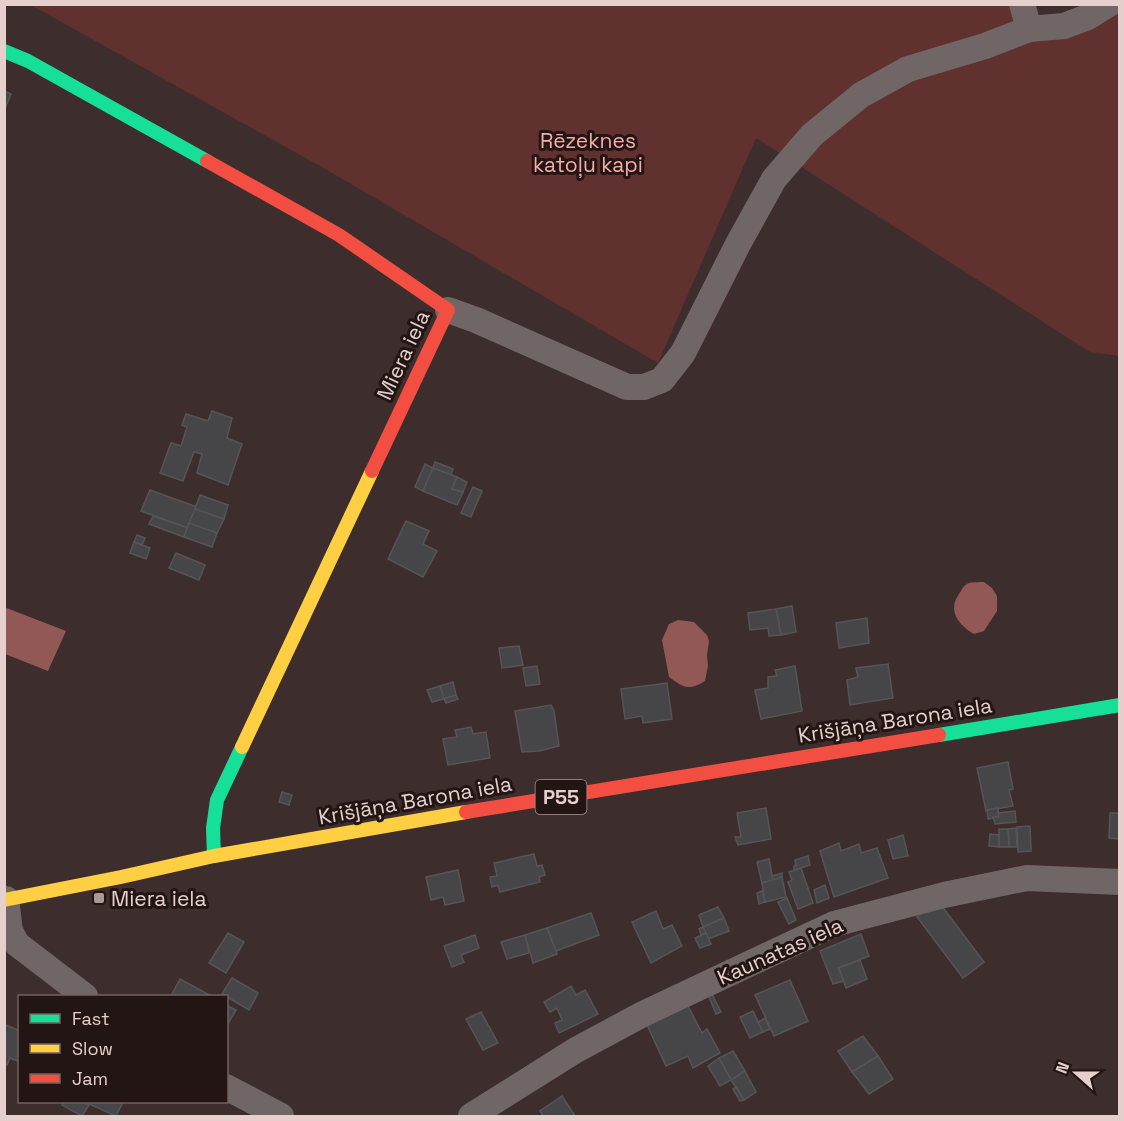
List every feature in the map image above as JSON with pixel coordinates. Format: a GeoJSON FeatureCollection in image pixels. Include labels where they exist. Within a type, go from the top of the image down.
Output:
{"type":"FeatureCollection","features":[{"type":"Feature","properties":{"kind":"main road","name":"Miera iela"},"geometry":{"type":"LineString","coordinates":[[4,51],[28,61],[339,235],[448,310],[218,800],[211,833],[214,856]]}},
{"type":"Feature","properties":{"kind":"main road","name":"Krišjāņa Barona iela"},"geometry":{"type":"LineString","coordinates":[[5,900],[214,856],[400,823],[1119,705]]}},
{"type":"Feature","properties":{"kind":"street"},"geometry":{"type":"LineString","coordinates":[[448,310],[476,320],[627,387],[644,387],[662,380],[683,354],[738,244],[774,179],[812,135],[861,95],[908,69],[985,46],[1026,16],[1064,26],[1109,4]]}},
{"type":"Feature","properties":{"kind":"street","name":"Kaunatas iela"},"geometry":{"type":"LineString","coordinates":[[471,1116],[576,1050],[643,1014],[834,924],[944,895],[1027,878],[1119,882]]}},
{"type":"Feature","properties":{"kind":"street"},"geometry":{"type":"LineString","coordinates":[[5,900],[10,931],[17,944],[84,995]]}},
{"type":"Feature","properties":{"kind":"street"},"geometry":{"type":"LineString","coordinates":[[228,1088],[281,1116]]}},
{"type":"Feature","properties":{"kind":"green space","name":"Rēzeknes katoļu kapi"},"geometry":{"type":"Polygon","coordinates":[[[1026,4],[1054,40],[1089,26],[1119,10],[1119,356],[1090,352],[756,138],[658,363],[327,170],[31,5],[1026,4]]]}},
{"type":"Feature","properties":{"kind":"shaded area"},"geometry":{"type":"Polygon","coordinates":[[[984,582],[997,596],[997,611],[984,631],[974,634],[959,622],[954,606],[965,585],[984,582]]]}},
{"type":"Feature","properties":{"kind":"shaded area"},"geometry":{"type":"Polygon","coordinates":[[[4,607],[66,631],[48,671],[5,654],[4,607]]]}},
{"type":"Feature","properties":{"kind":"shaded area"},"geometry":{"type":"Polygon","coordinates":[[[678,620],[694,622],[707,635],[709,641],[705,681],[691,687],[683,686],[669,677],[662,640],[669,624],[678,620]]]}},
{"type":"Feature","properties":{"kind":"building"},"geometry":{"type":"Polygon","coordinates":[[[4,91],[11,94],[4,111],[4,91]]]}},
{"type":"Feature","properties":{"kind":"building"},"geometry":{"type":"Polygon","coordinates":[[[212,411],[232,418],[227,438],[242,444],[228,485],[197,473],[202,454],[194,452],[183,481],[160,473],[171,443],[181,446],[187,427],[182,425],[186,414],[208,421],[212,411]]]}},
{"type":"Feature","properties":{"kind":"building"},"geometry":{"type":"Polygon","coordinates":[[[435,462],[453,469],[451,475],[433,468],[435,462]]]}},
{"type":"Feature","properties":{"kind":"building"},"geometry":{"type":"Polygon","coordinates":[[[425,464],[433,468],[423,491],[415,487],[425,464]]]}},
{"type":"Feature","properties":{"kind":"building"},"geometry":{"type":"Polygon","coordinates":[[[433,468],[457,477],[452,489],[463,492],[457,505],[423,491],[433,468]]]}},
{"type":"Feature","properties":{"kind":"building"},"geometry":{"type":"Polygon","coordinates":[[[457,477],[467,482],[463,492],[452,489],[457,477]]]}},
{"type":"Feature","properties":{"kind":"building"},"geometry":{"type":"Polygon","coordinates":[[[473,487],[482,491],[471,517],[461,513],[473,487]]]}},
{"type":"Feature","properties":{"kind":"building"},"geometry":{"type":"Polygon","coordinates":[[[150,490],[194,506],[197,505],[188,528],[141,511],[150,490]]]}},
{"type":"Feature","properties":{"kind":"building"},"geometry":{"type":"Polygon","coordinates":[[[200,495],[228,505],[224,519],[195,509],[200,495]]]}},
{"type":"Feature","properties":{"kind":"building"},"geometry":{"type":"Polygon","coordinates":[[[195,509],[224,519],[217,533],[189,523],[195,509]]]}},
{"type":"Feature","properties":{"kind":"building"},"geometry":{"type":"Polygon","coordinates":[[[153,516],[188,528],[184,537],[149,524],[153,516]]]}},
{"type":"Feature","properties":{"kind":"building"},"geometry":{"type":"Polygon","coordinates":[[[406,521],[429,531],[423,544],[437,551],[423,577],[388,559],[406,521]]]}},
{"type":"Feature","properties":{"kind":"building"},"geometry":{"type":"Polygon","coordinates":[[[189,523],[217,533],[212,547],[184,537],[189,523]]]}},
{"type":"Feature","properties":{"kind":"building"},"geometry":{"type":"Polygon","coordinates":[[[137,535],[145,538],[142,545],[134,542],[137,535]]]}},
{"type":"Feature","properties":{"kind":"building"},"geometry":{"type":"Polygon","coordinates":[[[134,542],[150,548],[146,559],[130,553],[134,542]]]}},
{"type":"Feature","properties":{"kind":"building"},"geometry":{"type":"Polygon","coordinates":[[[176,553],[205,565],[199,580],[169,568],[176,553]]]}},
{"type":"Feature","properties":{"kind":"building"},"geometry":{"type":"Polygon","coordinates":[[[792,606],[796,632],[781,635],[776,609],[792,606]]]}},
{"type":"Feature","properties":{"kind":"building"},"geometry":{"type":"Polygon","coordinates":[[[776,609],[781,635],[769,636],[768,628],[750,630],[748,613],[776,609]]]}},
{"type":"Feature","properties":{"kind":"building"},"geometry":{"type":"Polygon","coordinates":[[[867,618],[869,643],[839,648],[836,623],[867,618]]]}},
{"type":"Feature","properties":{"kind":"building"},"geometry":{"type":"Polygon","coordinates":[[[519,646],[523,665],[502,668],[499,648],[519,646]]]}},
{"type":"Feature","properties":{"kind":"building"},"geometry":{"type":"Polygon","coordinates":[[[888,664],[893,698],[850,705],[847,680],[858,677],[856,668],[888,664]]]}},
{"type":"Feature","properties":{"kind":"building"},"geometry":{"type":"Polygon","coordinates":[[[537,666],[540,684],[526,686],[523,668],[537,666]]]}},
{"type":"Feature","properties":{"kind":"building"},"geometry":{"type":"Polygon","coordinates":[[[795,666],[802,711],[761,719],[755,690],[768,688],[768,677],[777,676],[775,670],[795,666]]]}},
{"type":"Feature","properties":{"kind":"building"},"geometry":{"type":"Polygon","coordinates":[[[453,682],[456,695],[444,699],[440,686],[453,682]]]}},
{"type":"Feature","properties":{"kind":"building"},"geometry":{"type":"Polygon","coordinates":[[[667,683],[672,719],[643,723],[642,716],[625,719],[621,689],[667,683]]]}},
{"type":"Feature","properties":{"kind":"building"},"geometry":{"type":"Polygon","coordinates":[[[440,686],[444,699],[432,702],[427,690],[440,686]]]}},
{"type":"Feature","properties":{"kind":"building"},"geometry":{"type":"Polygon","coordinates":[[[456,695],[458,699],[446,703],[444,699],[456,695]]]}},
{"type":"Feature","properties":{"kind":"building"},"geometry":{"type":"Polygon","coordinates":[[[551,705],[559,746],[522,752],[515,711],[551,705]]]}},
{"type":"Feature","properties":{"kind":"building"},"geometry":{"type":"Polygon","coordinates":[[[471,727],[473,734],[486,732],[490,758],[448,765],[443,739],[457,737],[455,730],[471,727]]]}},
{"type":"Feature","properties":{"kind":"building"},"geometry":{"type":"Polygon","coordinates":[[[1008,762],[1013,789],[1009,790],[1013,806],[986,811],[977,768],[1008,762]]]}},
{"type":"Feature","properties":{"kind":"building"},"geometry":{"type":"Polygon","coordinates":[[[282,792],[292,795],[289,805],[279,802],[282,792]]]}},
{"type":"Feature","properties":{"kind":"building"},"geometry":{"type":"Polygon","coordinates":[[[766,808],[771,839],[738,845],[735,837],[741,837],[737,813],[766,808]]]}},
{"type":"Feature","properties":{"kind":"building"},"geometry":{"type":"Polygon","coordinates":[[[998,808],[999,817],[988,819],[987,810],[998,808]]]}},
{"type":"Feature","properties":{"kind":"building"},"geometry":{"type":"Polygon","coordinates":[[[1015,811],[1016,822],[995,824],[993,817],[999,817],[998,813],[1015,811]]]}},
{"type":"Feature","properties":{"kind":"building"},"geometry":{"type":"Polygon","coordinates":[[[1110,813],[1120,813],[1120,839],[1109,838],[1110,813]]]}},
{"type":"Feature","properties":{"kind":"building"},"geometry":{"type":"Polygon","coordinates":[[[1030,826],[1031,851],[1018,852],[1017,827],[1030,826]]]}},
{"type":"Feature","properties":{"kind":"building"},"geometry":{"type":"Polygon","coordinates":[[[1016,828],[1017,847],[1009,847],[1008,829],[1016,828]]]}},
{"type":"Feature","properties":{"kind":"building"},"geometry":{"type":"Polygon","coordinates":[[[999,829],[1008,829],[1009,847],[999,847],[999,829]]]}},
{"type":"Feature","properties":{"kind":"building"},"geometry":{"type":"Polygon","coordinates":[[[990,834],[999,835],[999,847],[989,846],[990,834]]]}},
{"type":"Feature","properties":{"kind":"building"},"geometry":{"type":"Polygon","coordinates":[[[903,835],[908,856],[893,859],[888,840],[903,835]]]}},
{"type":"Feature","properties":{"kind":"building"},"geometry":{"type":"Polygon","coordinates":[[[839,843],[841,851],[859,844],[861,853],[877,848],[888,878],[834,897],[820,851],[839,843]]]}},
{"type":"Feature","properties":{"kind":"building"},"geometry":{"type":"Polygon","coordinates":[[[534,854],[537,866],[542,865],[545,875],[539,877],[540,882],[500,892],[498,885],[492,887],[490,877],[497,876],[494,863],[534,854]]]}},
{"type":"Feature","properties":{"kind":"building"},"geometry":{"type":"Polygon","coordinates":[[[808,856],[810,865],[794,870],[795,860],[808,856]]]}},
{"type":"Feature","properties":{"kind":"building"},"geometry":{"type":"Polygon","coordinates":[[[769,859],[773,880],[762,883],[757,862],[769,859]]]}},
{"type":"Feature","properties":{"kind":"building"},"geometry":{"type":"Polygon","coordinates":[[[801,868],[813,903],[798,909],[788,882],[792,880],[789,872],[801,868]]]}},
{"type":"Feature","properties":{"kind":"building"},"geometry":{"type":"Polygon","coordinates":[[[458,870],[464,901],[445,905],[443,897],[431,900],[426,877],[458,870]]]}},
{"type":"Feature","properties":{"kind":"building"},"geometry":{"type":"Polygon","coordinates":[[[782,873],[782,877],[773,880],[772,876],[782,873]]]}},
{"type":"Feature","properties":{"kind":"building"},"geometry":{"type":"Polygon","coordinates":[[[782,877],[786,897],[765,902],[762,883],[782,877]]]}},
{"type":"Feature","properties":{"kind":"building"},"geometry":{"type":"Polygon","coordinates":[[[825,885],[829,898],[817,903],[814,890],[825,885]]]}},
{"type":"Feature","properties":{"kind":"building"},"geometry":{"type":"Polygon","coordinates":[[[762,891],[765,902],[759,904],[757,893],[762,891]]]}},
{"type":"Feature","properties":{"kind":"building"},"geometry":{"type":"Polygon","coordinates":[[[787,898],[796,920],[789,924],[778,902],[787,898]]]}},
{"type":"Feature","properties":{"kind":"building"},"geometry":{"type":"Polygon","coordinates":[[[938,901],[984,962],[963,978],[917,917],[938,901]]]}},
{"type":"Feature","properties":{"kind":"building"},"geometry":{"type":"Polygon","coordinates":[[[718,907],[724,918],[703,927],[699,915],[718,907]]]}},
{"type":"Feature","properties":{"kind":"building"},"geometry":{"type":"Polygon","coordinates":[[[656,911],[663,929],[672,925],[682,946],[651,963],[632,922],[656,911]]]}},
{"type":"Feature","properties":{"kind":"building"},"geometry":{"type":"Polygon","coordinates":[[[591,913],[599,935],[556,951],[547,928],[591,913]]]}},
{"type":"Feature","properties":{"kind":"building"},"geometry":{"type":"Polygon","coordinates":[[[724,918],[729,931],[708,939],[703,927],[724,918]]]}},
{"type":"Feature","properties":{"kind":"building"},"geometry":{"type":"Polygon","coordinates":[[[703,927],[706,933],[701,935],[699,929],[703,927]]]}},
{"type":"Feature","properties":{"kind":"building"},"geometry":{"type":"Polygon","coordinates":[[[547,928],[557,954],[533,963],[525,935],[547,928]]]}},
{"type":"Feature","properties":{"kind":"building"},"geometry":{"type":"Polygon","coordinates":[[[228,933],[244,942],[226,973],[209,963],[228,933]]]}},
{"type":"Feature","properties":{"kind":"building"},"geometry":{"type":"Polygon","coordinates":[[[706,933],[711,944],[700,948],[695,938],[706,933]]]}},
{"type":"Feature","properties":{"kind":"building"},"geometry":{"type":"Polygon","coordinates":[[[861,934],[869,956],[838,968],[844,981],[833,984],[820,951],[861,934]]]}},
{"type":"Feature","properties":{"kind":"building"},"geometry":{"type":"Polygon","coordinates":[[[475,935],[479,948],[461,955],[464,962],[452,967],[444,946],[475,935]]]}},
{"type":"Feature","properties":{"kind":"building"},"geometry":{"type":"Polygon","coordinates":[[[525,935],[529,953],[507,959],[501,942],[525,935]]]}},
{"type":"Feature","properties":{"kind":"building"},"geometry":{"type":"Polygon","coordinates":[[[860,960],[867,979],[846,988],[839,968],[860,960]]]}},
{"type":"Feature","properties":{"kind":"building"},"geometry":{"type":"Polygon","coordinates":[[[232,978],[258,993],[249,1010],[228,998],[228,995],[222,994],[232,978]]]}},
{"type":"Feature","properties":{"kind":"building"},"geometry":{"type":"Polygon","coordinates":[[[180,979],[209,995],[172,995],[180,979]]]}},
{"type":"Feature","properties":{"kind":"building"},"geometry":{"type":"Polygon","coordinates":[[[790,980],[808,1021],[774,1036],[755,995],[790,980]]]}},
{"type":"Feature","properties":{"kind":"building"},"geometry":{"type":"Polygon","coordinates":[[[571,986],[576,995],[585,990],[598,1014],[559,1033],[555,1023],[562,1020],[557,1008],[550,1012],[544,1002],[571,986]]]}},
{"type":"Feature","properties":{"kind":"building"},"geometry":{"type":"Polygon","coordinates":[[[711,992],[721,1012],[716,1014],[708,994],[711,992]]]}},
{"type":"Feature","properties":{"kind":"building"},"geometry":{"type":"Polygon","coordinates":[[[687,1004],[702,1033],[707,1029],[720,1053],[693,1068],[688,1056],[666,1066],[647,1025],[687,1004]]]}},
{"type":"Feature","properties":{"kind":"building"},"geometry":{"type":"Polygon","coordinates":[[[228,1006],[236,1010],[228,1024],[228,1006]]]}},
{"type":"Feature","properties":{"kind":"building"},"geometry":{"type":"Polygon","coordinates":[[[753,1011],[763,1032],[750,1038],[740,1017],[753,1011]]]}},
{"type":"Feature","properties":{"kind":"building"},"geometry":{"type":"Polygon","coordinates":[[[481,1012],[498,1043],[483,1050],[466,1019],[481,1012]]]}},
{"type":"Feature","properties":{"kind":"building"},"geometry":{"type":"Polygon","coordinates":[[[765,1018],[770,1029],[763,1032],[758,1022],[765,1018]]]}},
{"type":"Feature","properties":{"kind":"building"},"geometry":{"type":"Polygon","coordinates":[[[6,1025],[18,1030],[18,1061],[10,1058],[7,1065],[4,1064],[6,1025]]]}},
{"type":"Feature","properties":{"kind":"building"},"geometry":{"type":"Polygon","coordinates":[[[863,1036],[878,1056],[852,1072],[838,1051],[863,1036]]]}},
{"type":"Feature","properties":{"kind":"building"},"geometry":{"type":"Polygon","coordinates":[[[733,1051],[745,1071],[731,1080],[719,1058],[733,1051]]]}},
{"type":"Feature","properties":{"kind":"building"},"geometry":{"type":"Polygon","coordinates":[[[878,1056],[893,1079],[869,1094],[852,1072],[878,1056]]]}},
{"type":"Feature","properties":{"kind":"building"},"geometry":{"type":"Polygon","coordinates":[[[719,1058],[731,1080],[720,1086],[708,1066],[719,1058]]]}},
{"type":"Feature","properties":{"kind":"building"},"geometry":{"type":"Polygon","coordinates":[[[745,1071],[756,1092],[744,1100],[731,1080],[745,1071]]]}},
{"type":"Feature","properties":{"kind":"building"},"geometry":{"type":"Polygon","coordinates":[[[736,1087],[744,1100],[740,1101],[733,1089],[736,1087]]]}},
{"type":"Feature","properties":{"kind":"building"},"geometry":{"type":"Polygon","coordinates":[[[562,1096],[575,1116],[543,1116],[540,1111],[562,1096]]]}},
{"type":"Feature","properties":{"kind":"building"},"geometry":{"type":"Polygon","coordinates":[[[63,1103],[85,1103],[89,1105],[82,1116],[62,1105],[63,1103]]]}},
{"type":"Feature","properties":{"kind":"building"},"geometry":{"type":"Polygon","coordinates":[[[90,1103],[122,1103],[116,1116],[90,1103]]]}},
{"type":"Feature","properties":{"kind":"traffic: fast"},"geometry":{"type":"LineString","coordinates":[[4,51],[28,61],[207,161]]}},
{"type":"Feature","properties":{"kind":"traffic: fast"},"geometry":{"type":"LineString","coordinates":[[939,735],[1120,705]]}},
{"type":"Feature","properties":{"kind":"traffic: fast"},"geometry":{"type":"LineString","coordinates":[[214,856],[213,828],[217,800],[242,747]]}},
{"type":"Feature","properties":{"kind":"traffic: slow"},"geometry":{"type":"LineString","coordinates":[[242,747],[372,471]]}},
{"type":"Feature","properties":{"kind":"traffic: slow"},"geometry":{"type":"LineString","coordinates":[[4,900],[214,856],[466,812]]}},
{"type":"Feature","properties":{"kind":"traffic: jam"},"geometry":{"type":"LineString","coordinates":[[207,161],[339,235],[448,310],[372,471]]}},
{"type":"Feature","properties":{"kind":"traffic: jam"},"geometry":{"type":"LineString","coordinates":[[466,812],[939,735]]}},
{"type":"Feature","properties":{"kind":"place","name":"Miera iela"},"geometry":{"type":"Point","coordinates":[99,898]}}]}
